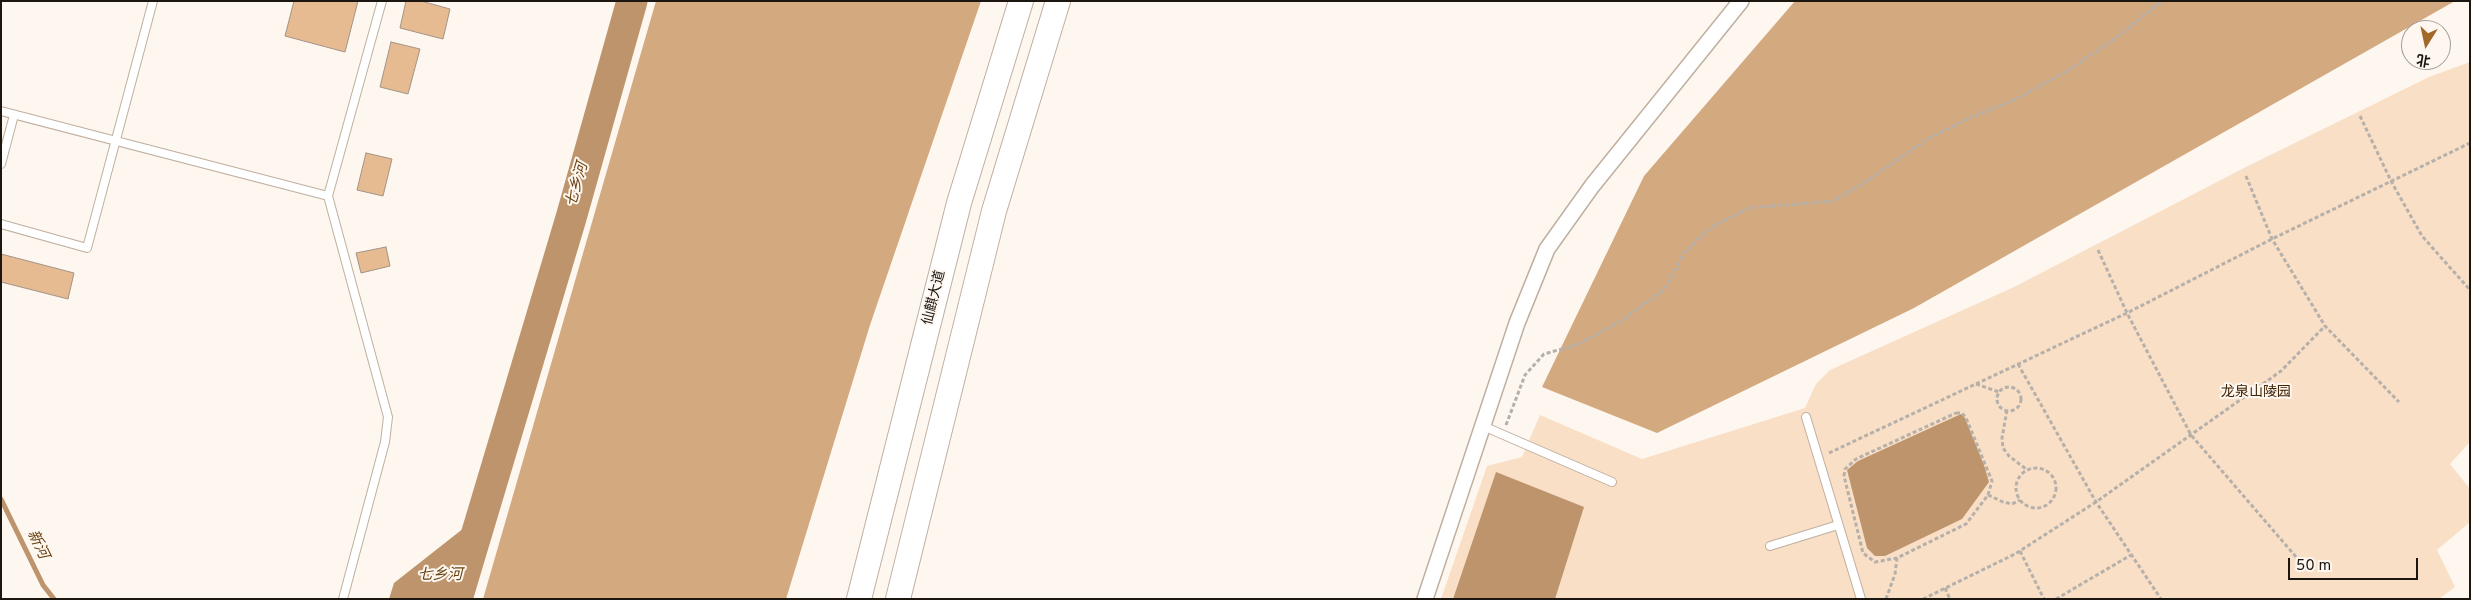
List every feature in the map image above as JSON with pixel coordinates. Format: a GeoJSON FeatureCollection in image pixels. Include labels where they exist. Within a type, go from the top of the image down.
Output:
{"type":"FeatureCollection","features":[{"type":"Feature","properties":{"kind":"main road","name":"仙麒大道"},"geometry":{"type":"LineString","coordinates":[[859,599],[959,203],[1022,1]]}},
{"type":"Feature","properties":{"kind":"main road"},"geometry":{"type":"LineString","coordinates":[[898,599],[994,211],[1058,1]]}},
{"type":"Feature","properties":{"kind":"street"},"geometry":{"type":"LineString","coordinates":[[1425,599],[1517,323],[1547,249],[1592,186],[1741,1]]}},
{"type":"Feature","properties":{"kind":"lane"},"geometry":{"type":"LineString","coordinates":[[1,224],[87,248],[153,1]]}},
{"type":"Feature","properties":{"kind":"lane"},"geometry":{"type":"LineString","coordinates":[[343,599],[385,442],[388,417],[328,196],[382,1]]}},
{"type":"Feature","properties":{"kind":"lane"},"geometry":{"type":"LineString","coordinates":[[1,111],[328,196]]}},
{"type":"Feature","properties":{"kind":"lane"},"geometry":{"type":"LineString","coordinates":[[1,164],[14,115]]}},
{"type":"Feature","properties":{"kind":"lane"},"geometry":{"type":"LineString","coordinates":[[1806,418],[1861,599]]}},
{"type":"Feature","properties":{"kind":"lane"},"geometry":{"type":"LineString","coordinates":[[1483,426],[1612,482]]}},
{"type":"Feature","properties":{"kind":"lane"},"geometry":{"type":"LineString","coordinates":[[1770,546],[1838,525]]}},
{"type":"Feature","properties":{"kind":"path"},"geometry":{"type":"LineString","coordinates":[[1502,435],[1525,375],[1544,354],[1576,344],[1620,322],[1665,289],[1684,253],[1710,228],[1749,208],[1833,201],[1864,183],[1926,140],[1969,118],[2016,99],[2067,70],[2117,36],[2162,1]]}},
{"type":"Feature","properties":{"kind":"path"},"geometry":{"type":"LineString","coordinates":[[2360,116],[2391,181],[2422,236],[2470,290]]}},
{"type":"Feature","properties":{"kind":"path"},"geometry":{"type":"LineString","coordinates":[[1818,458],[2126,313],[2272,239],[2470,143]]}},
{"type":"Feature","properties":{"kind":"path"},"geometry":{"type":"LineString","coordinates":[[2246,176],[2272,239],[2325,326],[2399,402]]}},
{"type":"Feature","properties":{"kind":"path"},"geometry":{"type":"LineString","coordinates":[[2098,250],[2126,313],[2191,435],[2296,558]]}},
{"type":"Feature","properties":{"kind":"path"},"geometry":{"type":"LineString","coordinates":[[1923,599],[2020,550],[2096,502],[2281,371],[2325,326]]}},
{"type":"Feature","properties":{"kind":"path"},"geometry":{"type":"LineString","coordinates":[[2018,364],[2096,502],[2161,599]]}},
{"type":"Feature","properties":{"kind":"path"},"geometry":{"type":"LineString","coordinates":[[1975,384],[1999,392]]}},
{"type":"Feature","properties":{"kind":"path"},"geometry":{"type":"LineString","coordinates":[[2006,387],[2016,388],[2021,396],[2020,405],[2013,411],[2007,410],[2003,409],[1998,402],[1999,392],[2006,387]]}},
{"type":"Feature","properties":{"kind":"path"},"geometry":{"type":"LineString","coordinates":[[2007,410],[2002,438],[2003,448],[2009,456],[2026,469]]}},
{"type":"Feature","properties":{"kind":"path"},"geometry":{"type":"LineString","coordinates":[[1956,413],[1962,414],[1966,418],[1992,481],[1988,495],[1966,524],[1897,558],[1875,562],[1862,553],[1844,476],[1845,469],[1856,459],[1956,413]]}},
{"type":"Feature","properties":{"kind":"path"},"geometry":{"type":"LineString","coordinates":[[2043,467],[2056,478],[2057,494],[2046,506],[2030,508],[2018,498],[2016,481],[2026,469],[2043,467]]}},
{"type":"Feature","properties":{"kind":"path"},"geometry":{"type":"LineString","coordinates":[[1988,495],[2012,504],[2020,500]]}},
{"type":"Feature","properties":{"kind":"path"},"geometry":{"type":"LineString","coordinates":[[2020,550],[2044,599]]}},
{"type":"Feature","properties":{"kind":"path"},"geometry":{"type":"LineString","coordinates":[[2056,599],[2131,555]]}},
{"type":"Feature","properties":{"kind":"path"},"geometry":{"type":"LineString","coordinates":[[1886,599],[1895,574],[1897,558]]}},
{"type":"Feature","properties":{"kind":"path"},"geometry":{"type":"LineString","coordinates":[[1945,588],[1950,599]]}},
{"type":"Feature","properties":{"kind":"green space","name":"龙泉山陵园"},"geometry":{"type":"Polygon","coordinates":[[[2470,62],[2470,442],[2450,464],[2470,489],[2470,522],[2437,550],[2455,587],[2439,599],[1441,599],[1487,466],[1522,457],[1540,415],[1642,459],[1805,408],[1816,384],[1830,370],[2014,287],[2246,167],[2429,77],[2470,62]]]}},
{"type":"Feature","properties":{"kind":"shaded area"},"geometry":{"type":"Polygon","coordinates":[[[656,1],[981,1],[870,325],[786,599],[483,599],[656,1]]]}},
{"type":"Feature","properties":{"kind":"shaded area"},"geometry":{"type":"Polygon","coordinates":[[[1795,1],[2455,1],[2422,20],[2401,20],[2401,32],[1914,308],[1657,433],[1542,387],[1644,176],[1795,1]]]}},
{"type":"Feature","properties":{"kind":"water"},"geometry":{"type":"Polygon","coordinates":[[[1961,414],[1965,418],[1989,482],[1962,519],[1885,556],[1875,556],[1867,548],[1847,470],[1858,461],[1961,414]]]}},
{"type":"Feature","properties":{"kind":"water"},"geometry":{"type":"Polygon","coordinates":[[[1496,472],[1584,507],[1555,599],[1453,599],[1496,472]]]}},
{"type":"Feature","properties":{"kind":"water","name":"七乡河"},"geometry":{"type":"Polygon","coordinates":[[[483,513],[458,599],[389,599],[394,583],[483,513]]]}},
{"type":"Feature","properties":{"kind":"building"},"geometry":{"type":"Polygon","coordinates":[[[294,1],[358,1],[345,52],[285,36],[294,1]]]}},
{"type":"Feature","properties":{"kind":"building"},"geometry":{"type":"Polygon","coordinates":[[[406,1],[421,1],[450,9],[443,39],[400,28],[406,1]]]}},
{"type":"Feature","properties":{"kind":"building"},"geometry":{"type":"Polygon","coordinates":[[[391,42],[420,49],[408,94],[380,87],[391,42]]]}},
{"type":"Feature","properties":{"kind":"building"},"geometry":{"type":"Polygon","coordinates":[[[366,153],[392,159],[383,196],[357,190],[366,153]]]}},
{"type":"Feature","properties":{"kind":"building"},"geometry":{"type":"Polygon","coordinates":[[[386,247],[390,266],[361,273],[356,253],[386,247]]]}},
{"type":"Feature","properties":{"kind":"building"},"geometry":{"type":"Polygon","coordinates":[[[1,254],[74,273],[68,299],[1,282],[1,254]]]}},
{"type":"Feature","properties":{"kind":"waterway","name":"七乡河"},"geometry":{"type":"LineString","coordinates":[[457,599],[571,218],[632,1]]}},
{"type":"Feature","properties":{"kind":"waterway","name":"新河"},"geometry":{"type":"LineString","coordinates":[[1,499],[43,585],[54,599]]}}]}
